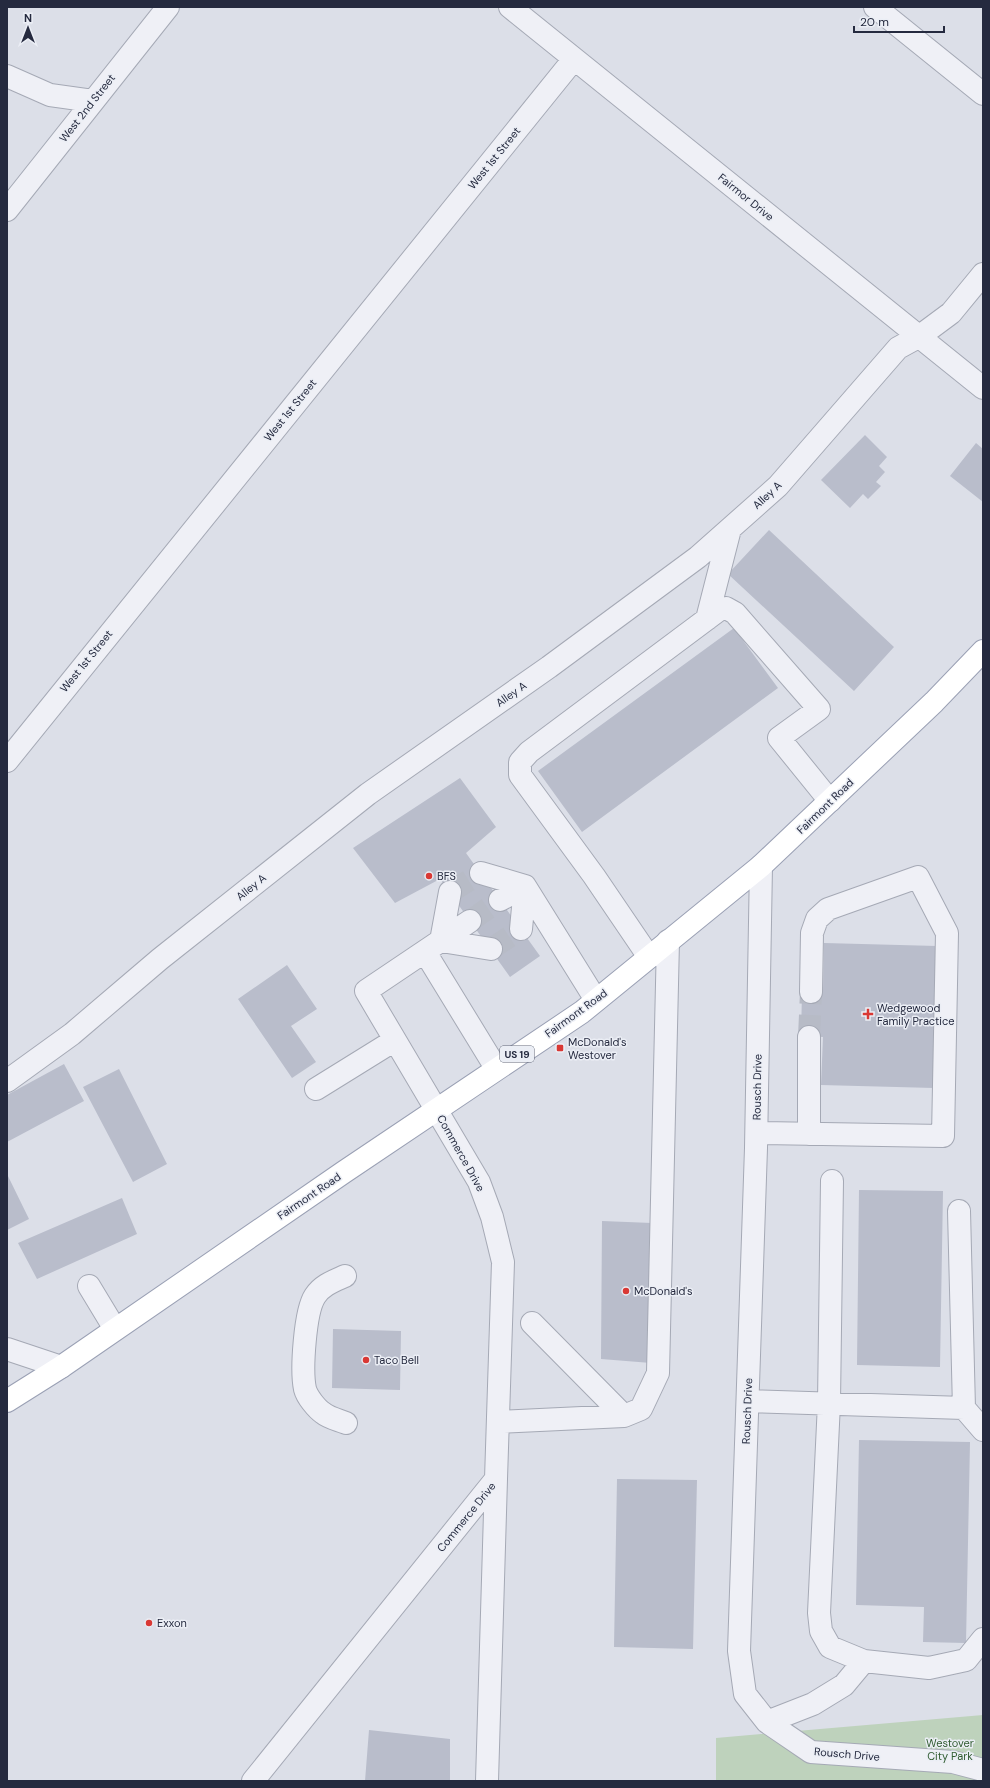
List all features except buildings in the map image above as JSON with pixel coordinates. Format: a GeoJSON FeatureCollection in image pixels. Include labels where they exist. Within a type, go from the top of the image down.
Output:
{"type":"FeatureCollection","features":[{"type":"Feature","properties":{"kind":"main road","name":"Fairmont Road"},"geometry":{"type":"LineString","coordinates":[[7,1401],[62,1367],[436,1108],[582,1012],[761,866],[934,702],[983,651]]}},
{"type":"Feature","properties":{"kind":"street","name":"West 2nd Street"},"geometry":{"type":"LineString","coordinates":[[7,210],[92,100],[168,7]]}},
{"type":"Feature","properties":{"kind":"street","name":"Fairmor Drive"},"geometry":{"type":"LineString","coordinates":[[510,7],[983,388]]}},
{"type":"Feature","properties":{"kind":"street"},"geometry":{"type":"LineString","coordinates":[[874,7],[983,94]]}},
{"type":"Feature","properties":{"kind":"street","name":"West 1st Street"},"geometry":{"type":"LineString","coordinates":[[7,761],[574,59]]}},
{"type":"Feature","properties":{"kind":"street"},"geometry":{"type":"LineString","coordinates":[[7,76],[50,95],[92,100]]}},
{"type":"Feature","properties":{"kind":"street","name":"Alley A"},"geometry":{"type":"LineString","coordinates":[[7,1081],[72,1034],[160,959],[368,794],[555,662],[698,557],[778,486],[898,348],[920,336],[951,313],[983,274]]}},
{"type":"Feature","properties":{"kind":"street"},"geometry":{"type":"LineString","coordinates":[[707,619],[730,529]]}},
{"type":"Feature","properties":{"kind":"street"},"geometry":{"type":"LineString","coordinates":[[649,957],[594,876],[520,775],[520,762],[529,752],[719,610],[726,608],[735,613],[819,709],[779,738],[830,801]]}},
{"type":"Feature","properties":{"kind":"street","name":"Rousch Drive"},"geometry":{"type":"LineString","coordinates":[[761,866],[757,1132],[739,1651],[745,1694],[767,1722],[811,1752],[953,1762],[983,1770]]}},
{"type":"Feature","properties":{"kind":"street"},"geometry":{"type":"LineString","coordinates":[[481,873],[525,886],[596,1000]]}},
{"type":"Feature","properties":{"kind":"street"},"geometry":{"type":"LineString","coordinates":[[757,1132],[943,1136],[947,933],[918,877],[828,909],[817,919],[812,933],[811,992]]}},
{"type":"Feature","properties":{"kind":"street"},"geometry":{"type":"LineString","coordinates":[[500,900],[525,886]]}},
{"type":"Feature","properties":{"kind":"street"},"geometry":{"type":"LineString","coordinates":[[521,929],[525,886]]}},
{"type":"Feature","properties":{"kind":"street"},"geometry":{"type":"LineString","coordinates":[[450,892],[433,947],[496,1068]]}},
{"type":"Feature","properties":{"kind":"street"},"geometry":{"type":"LineString","coordinates":[[433,947],[470,921]]}},
{"type":"Feature","properties":{"kind":"street"},"geometry":{"type":"LineString","coordinates":[[498,1422],[624,1416],[641,1409],[658,1373],[668,941]]}},
{"type":"Feature","properties":{"kind":"street"},"geometry":{"type":"LineString","coordinates":[[433,947],[490,949]]}},
{"type":"Feature","properties":{"kind":"street","name":"Commerce Drive"},"geometry":{"type":"LineString","coordinates":[[253,1781],[496,1479],[503,1262],[492,1217],[479,1182],[366,991],[433,947]]}},
{"type":"Feature","properties":{"kind":"street"},"geometry":{"type":"LineString","coordinates":[[809,1037],[809,1134]]}},
{"type":"Feature","properties":{"kind":"street"},"geometry":{"type":"LineString","coordinates":[[316,1089],[395,1040]]}},
{"type":"Feature","properties":{"kind":"street"},"geometry":{"type":"LineString","coordinates":[[832,1181],[829,1403],[819,1613],[821,1631],[830,1647],[864,1661],[928,1668],[966,1660],[983,1638]]}},
{"type":"Feature","properties":{"kind":"street"},"geometry":{"type":"LineString","coordinates":[[959,1211],[964,1408],[983,1430]]}},
{"type":"Feature","properties":{"kind":"street"},"geometry":{"type":"LineString","coordinates":[[345,1276],[326,1285],[314,1296],[306,1327],[304,1358],[306,1389],[313,1402],[323,1414],[346,1422]]}},
{"type":"Feature","properties":{"kind":"street"},"geometry":{"type":"LineString","coordinates":[[89,1286],[115,1329]]}},
{"type":"Feature","properties":{"kind":"street"},"geometry":{"type":"LineString","coordinates":[[532,1323],[624,1416]]}},
{"type":"Feature","properties":{"kind":"street"},"geometry":{"type":"LineString","coordinates":[[7,1349],[62,1367]]}},
{"type":"Feature","properties":{"kind":"street"},"geometry":{"type":"LineString","coordinates":[[748,1401],[964,1408]]}},
{"type":"Feature","properties":{"kind":"street"},"geometry":{"type":"LineString","coordinates":[[487,1781],[496,1479]]}},
{"type":"Feature","properties":{"kind":"street"},"geometry":{"type":"LineString","coordinates":[[767,1722],[812,1704],[844,1685],[864,1661]]}},
{"type":"Feature","properties":{"kind":"green space","name":"Westover City Park"},"geometry":{"type":"Polygon","coordinates":[[[983,1715],[983,1781],[716,1781],[716,1738],[983,1715]]]}},
{"type":"Feature","properties":{"kind":"tunnel"},"geometry":{"type":"LineString","coordinates":[[450,892],[481,873]]}},
{"type":"Feature","properties":{"kind":"tunnel"},"geometry":{"type":"LineString","coordinates":[[470,921],[500,900]]}},
{"type":"Feature","properties":{"kind":"tunnel"},"geometry":{"type":"LineString","coordinates":[[491,949],[521,929]]}},
{"type":"Feature","properties":{"kind":"tunnel"},"geometry":{"type":"LineString","coordinates":[[809,1037],[811,992]]}},
{"type":"Feature","properties":{"kind":"place","name":"BFS"},"geometry":{"type":"Point","coordinates":[429,876]}},
{"type":"Feature","properties":{"kind":"place","name":"Wedgewood Family Practice"},"geometry":{"type":"Point","coordinates":[868,1014]}},
{"type":"Feature","properties":{"kind":"place","name":"McDonald's Westover"},"geometry":{"type":"Point","coordinates":[560,1048]}},
{"type":"Feature","properties":{"kind":"place","name":"McDonald's"},"geometry":{"type":"Point","coordinates":[626,1291]}},
{"type":"Feature","properties":{"kind":"place","name":"Taco Bell"},"geometry":{"type":"Point","coordinates":[366,1360]}},
{"type":"Feature","properties":{"kind":"place","name":"Exxon"},"geometry":{"type":"Point","coordinates":[149,1623]}}]}
